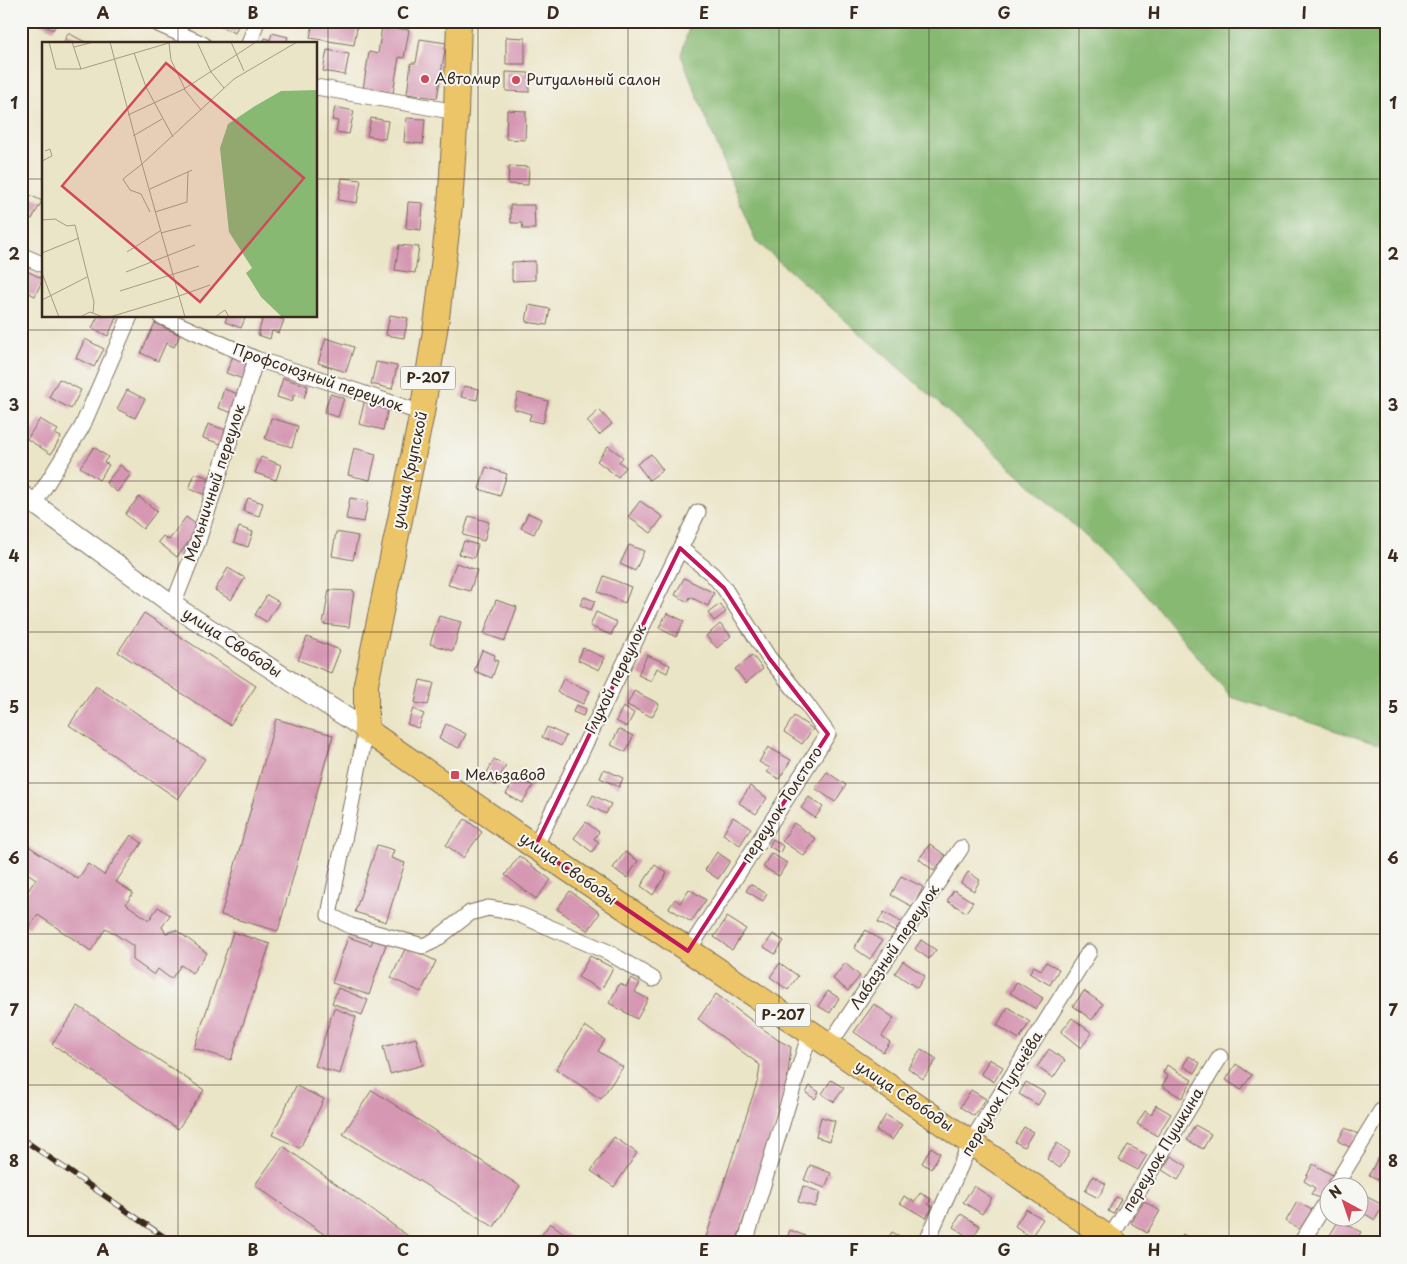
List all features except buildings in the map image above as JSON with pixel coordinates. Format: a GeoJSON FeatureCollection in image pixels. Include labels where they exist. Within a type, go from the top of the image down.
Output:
{"type":"FeatureCollection","features":[{"type":"Feature","properties":{"kind":"main road","name":"улица Крупской"},"geometry":{"type":"LineString","coordinates":[[366,730],[366,684],[422,414],[438,318],[450,205],[459,21]]}},
{"type":"Feature","properties":{"kind":"main road","name":"улица Свободы"},"geometry":{"type":"LineString","coordinates":[[366,730],[535,847],[971,1142],[1111,1241]]}},
{"type":"Feature","properties":{"kind":"street"},"geometry":{"type":"LineString","coordinates":[[151,21],[198,42]]}},
{"type":"Feature","properties":{"kind":"street"},"geometry":{"type":"LineString","coordinates":[[250,42],[256,21]]}},
{"type":"Feature","properties":{"kind":"street"},"geometry":{"type":"LineString","coordinates":[[318,86],[456,112]]}},
{"type":"Feature","properties":{"kind":"street"},"geometry":{"type":"LineString","coordinates":[[21,255],[42,264]]}},
{"type":"Feature","properties":{"kind":"street"},"geometry":{"type":"LineString","coordinates":[[28,499],[82,427],[129,318]]}},
{"type":"Feature","properties":{"kind":"street","name":"Профсоюзный переулок"},"geometry":{"type":"LineString","coordinates":[[164,318],[256,360],[317,378],[422,414]]}},
{"type":"Feature","properties":{"kind":"street","name":"Мельничный переулок"},"geometry":{"type":"LineString","coordinates":[[173,605],[198,541],[256,360]]}},
{"type":"Feature","properties":{"kind":"street","name":"улица Свободы"},"geometry":{"type":"LineString","coordinates":[[28,499],[173,605],[366,730]]}},
{"type":"Feature","properties":{"kind":"street","name":"Глухой переулок"},"geometry":{"type":"LineString","coordinates":[[535,847],[698,512]]}},
{"type":"Feature","properties":{"kind":"street","name":"переулок Толстого"},"geometry":{"type":"LineString","coordinates":[[680,548],[712,574],[724,588],[769,658],[828,734],[688,951]]}},
{"type":"Feature","properties":{"kind":"street","name":"улица Крупской"},"geometry":{"type":"LineString","coordinates":[[366,730],[329,915],[351,926],[423,946],[450,930],[470,913],[488,908],[513,912],[608,952],[653,979]]}},
{"type":"Feature","properties":{"kind":"street","name":"Лабазный переулок"},"geometry":{"type":"LineString","coordinates":[[745,1243],[819,1039],[962,848]]}},
{"type":"Feature","properties":{"kind":"street","name":"переулок Пугачёва"},"geometry":{"type":"LineString","coordinates":[[926,1243],[971,1142],[1089,952]]}},
{"type":"Feature","properties":{"kind":"street","name":"переулок Пушкина"},"geometry":{"type":"LineString","coordinates":[[1111,1241],[1220,1057]]}},
{"type":"Feature","properties":{"kind":"street"},"geometry":{"type":"LineString","coordinates":[[1341,1176],[1381,1111]]}},
{"type":"Feature","properties":{"kind":"street"},"geometry":{"type":"LineString","coordinates":[[1301,1243],[1320,1212]]}},
{"type":"Feature","properties":{"kind":"highlighted area"},"geometry":{"type":"Polygon","coordinates":[[[680,548],[724,588],[769,658],[828,734],[688,951],[535,847],[680,548]]]}},
{"type":"Feature","properties":{"kind":"green space"},"geometry":{"type":"Polygon","coordinates":[[[691,21],[1386,21],[1386,747],[1231,697],[1138,585],[1025,480],[755,240],[681,55],[691,21]]]}},
{"type":"Feature","properties":{"kind":"railway"},"geometry":{"type":"LineString","coordinates":[[21,1138],[173,1243]]}},
{"type":"Feature","properties":{"kind":"place","name":"Автомир"},"geometry":{"type":"Point","coordinates":[425,79]}},
{"type":"Feature","properties":{"kind":"place","name":"Ритуальный салон"},"geometry":{"type":"Point","coordinates":[516,80]}},
{"type":"Feature","properties":{"kind":"place","name":"Мельзавод"},"geometry":{"type":"Point","coordinates":[455,775]}}]}
